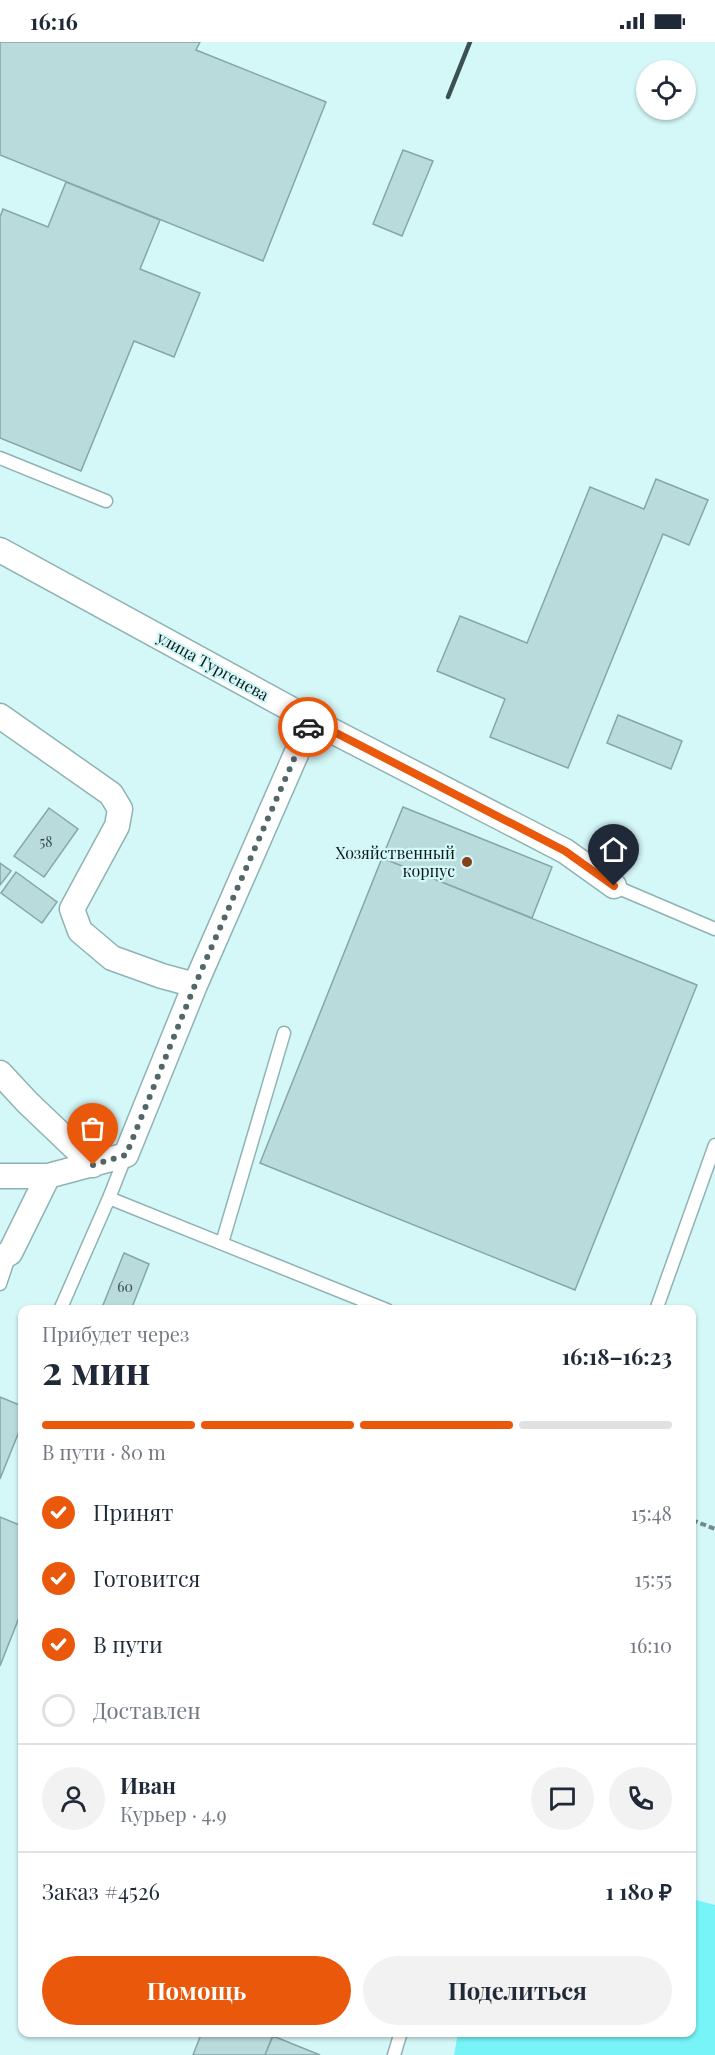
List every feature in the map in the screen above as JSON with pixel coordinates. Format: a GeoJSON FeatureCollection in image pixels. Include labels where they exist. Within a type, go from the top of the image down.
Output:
{"type":"FeatureCollection","features":[{"type":"Feature","properties":{"kind":"street","name":"улица Тургенева"},"geometry":{"type":"LineString","coordinates":[[0,550],[311,720],[565,851],[614,886]]}},
{"type":"Feature","properties":{"kind":"street"},"geometry":{"type":"LineString","coordinates":[[0,716],[111,794],[120,809],[117,826],[72,909],[80,931],[112,958],[195,985]]}},
{"type":"Feature","properties":{"kind":"street"},"geometry":{"type":"LineString","coordinates":[[0,1176],[48,1176],[126,1155],[195,985],[311,720]]}},
{"type":"Feature","properties":{"kind":"street"},"geometry":{"type":"LineString","coordinates":[[0,1073],[93,1165]]}},
{"type":"Feature","properties":{"kind":"street"},"geometry":{"type":"LineString","coordinates":[[5,1255],[48,1176]]}},
{"type":"Feature","properties":{"kind":"lane"},"geometry":{"type":"LineString","coordinates":[[0,458],[106,501]]}},
{"type":"Feature","properties":{"kind":"lane"},"geometry":{"type":"LineString","coordinates":[[614,886],[715,929]]}},
{"type":"Feature","properties":{"kind":"lane"},"geometry":{"type":"LineString","coordinates":[[222,1243],[284,1033]]}},
{"type":"Feature","properties":{"kind":"lane"},"geometry":{"type":"LineString","coordinates":[[658,1305],[715,1145]]}},
{"type":"Feature","properties":{"kind":"lane"},"geometry":{"type":"LineString","coordinates":[[62,1305],[126,1155]]}},
{"type":"Feature","properties":{"kind":"lane"},"geometry":{"type":"LineString","coordinates":[[109,1198],[375,1305]]}},
{"type":"Feature","properties":{"kind":"lane"},"geometry":{"type":"LineString","coordinates":[[0,1284],[5,1255]]}},
{"type":"Feature","properties":{"kind":"lane"},"geometry":{"type":"LineString","coordinates":[[394,2055],[400,2037]]}},
{"type":"Feature","properties":{"kind":"path"},"geometry":{"type":"LineString","coordinates":[[696,1522],[715,1529]]}},
{"type":"Feature","properties":{"kind":"shaded area"},"geometry":{"type":"Polygon","coordinates":[[[696,1900],[715,1905],[715,2055],[454,2055],[457,2037],[696,2037],[696,1900]]]}},
{"type":"Feature","properties":{"kind":"building"},"geometry":{"type":"Polygon","coordinates":[[[0,42],[200,42],[196,50],[326,102],[263,261],[0,155],[0,42]]]}},
{"type":"Feature","properties":{"kind":"building"},"geometry":{"type":"Polygon","coordinates":[[[403,150],[433,161],[402,236],[373,224],[403,150]]]}},
{"type":"Feature","properties":{"kind":"building"},"geometry":{"type":"Polygon","coordinates":[[[66,182],[160,220],[140,269],[200,293],[174,357],[134,341],[81,471],[0,438],[0,217],[3,209],[48,227],[66,182]]]}},
{"type":"Feature","properties":{"kind":"building"},"geometry":{"type":"Polygon","coordinates":[[[656,479],[708,500],[689,545],[663,534],[568,768],[490,737],[505,699],[437,671],[460,616],[527,643],[590,487],[644,509],[656,479]]]}},
{"type":"Feature","properties":{"kind":"building"},"geometry":{"type":"Polygon","coordinates":[[[618,715],[682,741],[671,769],[607,743],[618,715]]]}},
{"type":"Feature","properties":{"kind":"building","name":"Хозяйственный корпус"},"geometry":{"type":"Polygon","coordinates":[[[403,807],[552,867],[532,918],[382,858],[403,807]]]}},
{"type":"Feature","properties":{"kind":"building"},"geometry":{"type":"Polygon","coordinates":[[[49,808],[78,829],[44,877],[14,856],[49,808]]]}},
{"type":"Feature","properties":{"kind":"building"},"geometry":{"type":"Polygon","coordinates":[[[382,858],[697,985],[575,1290],[260,1163],[382,858]]]}},
{"type":"Feature","properties":{"kind":"building"},"geometry":{"type":"Polygon","coordinates":[[[0,863],[11,871],[0,885],[0,863]]]}},
{"type":"Feature","properties":{"kind":"building"},"geometry":{"type":"Polygon","coordinates":[[[16,872],[57,902],[42,923],[1,893],[16,872]]]}},
{"type":"Feature","properties":{"kind":"building"},"geometry":{"type":"Polygon","coordinates":[[[124,1253],[149,1264],[133,1305],[103,1305],[124,1253]]]}},
{"type":"Feature","properties":{"kind":"building"},"geometry":{"type":"Polygon","coordinates":[[[0,1397],[18,1404],[18,1434],[0,1479],[0,1397]]]}},
{"type":"Feature","properties":{"kind":"building"},"geometry":{"type":"Polygon","coordinates":[[[0,1517],[18,1524],[18,1620],[0,1666],[0,1517]]]}},
{"type":"Feature","properties":{"kind":"building"},"geometry":{"type":"Polygon","coordinates":[[[200,2037],[272,2037],[265,2055],[193,2055],[200,2037]]]}},
{"type":"Feature","properties":{"kind":"building"},"geometry":{"type":"Polygon","coordinates":[[[273,2037],[275,2037],[320,2055],[265,2055],[273,2037]]]}},
{"type":"Feature","properties":{"kind":"railway"},"geometry":{"type":"LineString","coordinates":[[448,97],[470,42]]}},
{"type":"Feature","properties":{"kind":"way so far"},"geometry":{"type":"LineString","coordinates":[[93,1165],[126,1155],[195,985],[308,727]]}},
{"type":"Feature","properties":{"kind":"place","name":"Хозяйственный корпус"},"geometry":{"type":"Point","coordinates":[467,862]}},
{"type":"Feature","properties":{"kind":"route"},"geometry":{"type":"LineString","coordinates":[[308,727],[311,720],[565,851],[614,886]]}}]}
